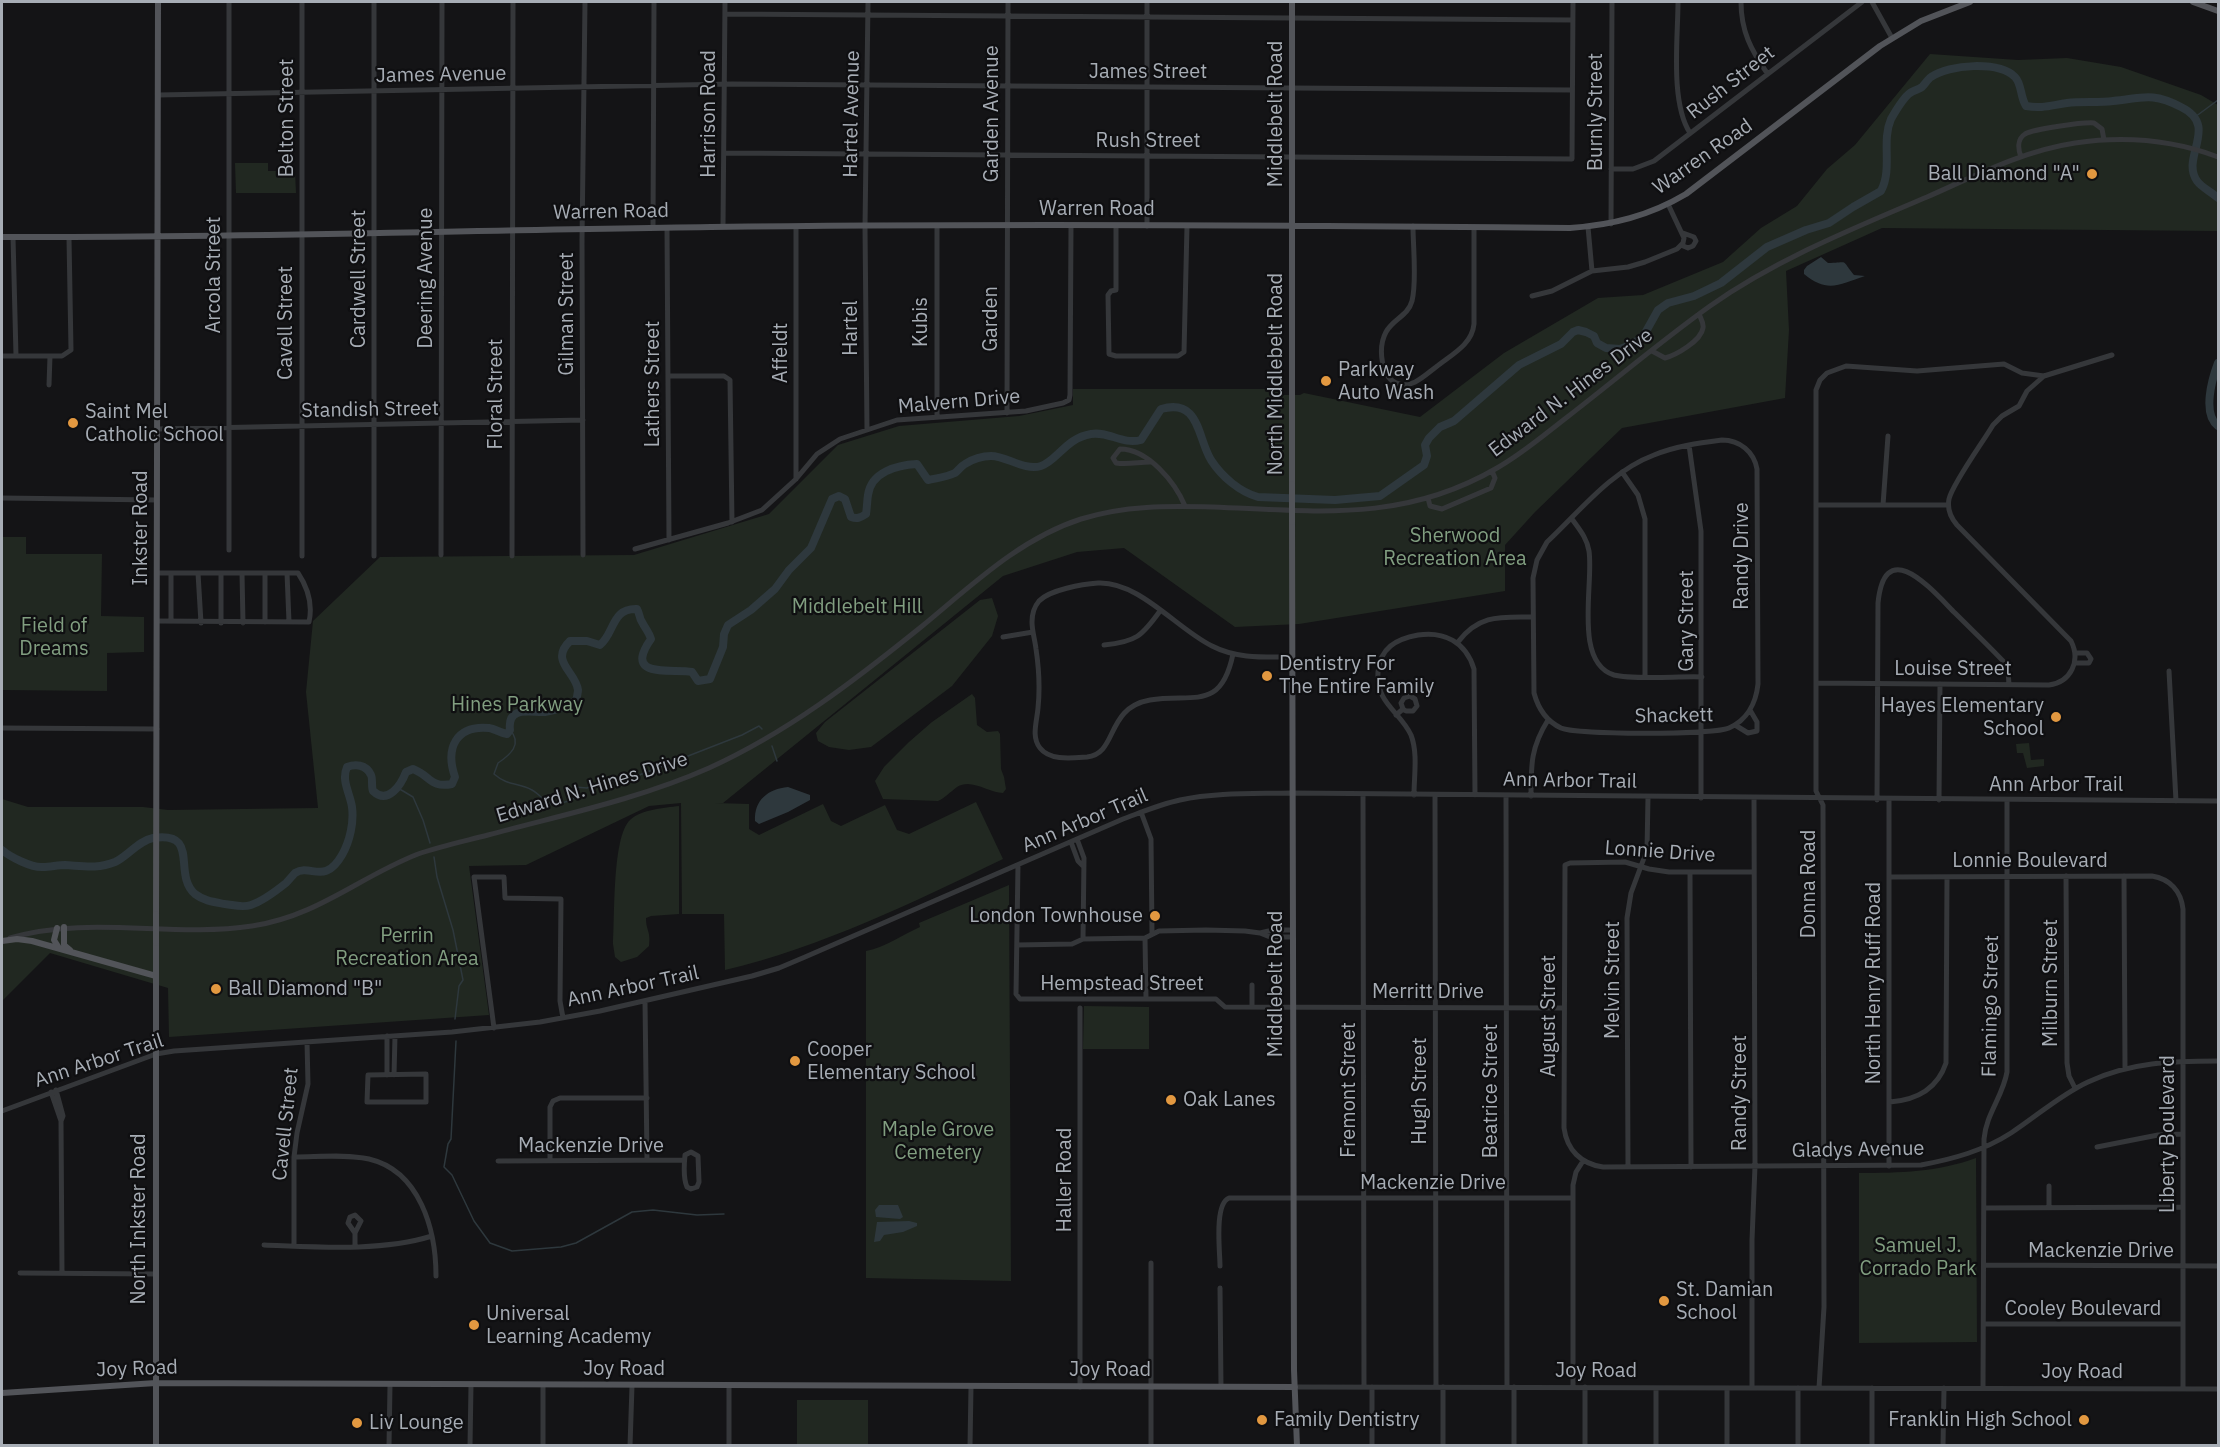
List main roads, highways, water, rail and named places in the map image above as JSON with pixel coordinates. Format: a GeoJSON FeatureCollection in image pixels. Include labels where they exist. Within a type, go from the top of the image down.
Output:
{"type":"FeatureCollection","features":[{"type":"Feature","properties":{"kind":"main road","name":"Inkster Road"},"geometry":{"type":"LineString","coordinates":[[156,1054],[158,2]]}},
{"type":"Feature","properties":{"kind":"main road","name":"Middlebelt Road"},"geometry":{"type":"LineString","coordinates":[[1292,2],[1292,226]]}},
{"type":"Feature","properties":{"kind":"main road","name":"Warren Road"},"geometry":{"type":"LineString","coordinates":[[2,237],[302,235],[723,226],[1588,227],[1641,216],[1668,204],[1701,184],[1864,57],[1892,38],[1921,21],[1970,2]]}},
{"type":"Feature","properties":{"kind":"main road"},"geometry":{"type":"LineString","coordinates":[[2193,2],[2218,11]]}},
{"type":"Feature","properties":{"kind":"main road","name":"North Middlebelt Road"},"geometry":{"type":"LineString","coordinates":[[1292,226],[1292,522]]}},
{"type":"Feature","properties":{"kind":"main road","name":"Middlebelt Road"},"geometry":{"type":"LineString","coordinates":[[1292,522],[1293,1197],[1297,1446]]}},
{"type":"Feature","properties":{"kind":"main road"},"geometry":{"type":"LineString","coordinates":[[59,949],[54,940],[61,928],[64,945],[75,953]]}},
{"type":"Feature","properties":{"kind":"main road"},"geometry":{"type":"LineString","coordinates":[[2,941],[24,939],[156,976]]}},
{"type":"Feature","properties":{"kind":"main road","name":"North Inkster Road"},"geometry":{"type":"LineString","coordinates":[[156,1054],[156,1383]]}},
{"type":"Feature","properties":{"kind":"main road"},"geometry":{"type":"LineString","coordinates":[[156,1383],[156,1446]]}},
{"type":"Feature","properties":{"kind":"main road","name":"Joy Road"},"geometry":{"type":"LineString","coordinates":[[2,1393],[156,1383],[1295,1387]]}},
{"type":"Feature","properties":{"kind":"waterway"},"geometry":{"type":"LineString","coordinates":[[2,850],[10,856],[38,867],[96,866],[115,862],[138,845],[153,838],[168,838],[177,841],[181,847],[185,876],[195,894],[209,901],[235,906],[256,903],[286,883],[295,873],[307,870],[323,872],[335,864],[342,855],[352,825],[352,807],[345,782],[347,767],[357,765],[369,771],[373,791],[384,796],[393,792],[406,772],[413,769],[435,783],[452,784],[455,777],[451,757],[453,748],[456,740],[468,730],[489,728],[507,734],[512,717],[516,714],[553,711],[576,700],[578,690],[563,661],[564,648],[570,641],[587,641],[600,645],[622,613],[637,609],[649,634],[651,639],[642,661],[646,666],[663,671],[692,672],[698,681],[710,679],[723,647],[724,634],[728,625],[751,610],[775,589],[789,570],[811,548],[832,499],[839,496],[845,499],[851,517],[857,518],[866,514],[870,487],[880,475],[893,468],[917,464],[928,480],[955,473],[974,459],[991,456],[1028,467],[1041,466],[1082,436],[1104,434],[1128,441],[1141,440],[1161,409],[1174,407],[1190,414],[1206,451],[1220,472],[1238,488],[1251,495],[1335,500],[1380,496],[1424,465],[1427,456],[1425,445],[1440,427],[1454,421],[1519,365],[1561,344],[1573,332],[1578,330],[1586,332],[1594,336],[1597,343],[1606,348],[1620,349],[1633,344],[1644,335],[1658,310],[1668,303],[1694,296],[1721,283],[1767,247],[1829,223],[1881,191],[1886,173],[1887,137],[1891,119],[1910,93],[1922,87],[1931,77],[1949,69],[1974,66],[1998,68],[2008,72],[2017,80],[2026,106],[2032,107],[2147,97],[2171,102],[2192,115],[2198,123],[2199,132],[2193,172],[2197,181],[2218,198]]}},
{"type":"Feature","properties":{"kind":"waterway"},"geometry":{"type":"LineString","coordinates":[[2195,117],[2218,100]]}},
{"type":"Feature","properties":{"kind":"waterway"},"geometry":{"type":"LineString","coordinates":[[2218,363],[2211,387],[2209,405],[2213,421],[2218,426]]}},
{"type":"Feature","properties":{"kind":"waterway"},"geometry":{"type":"LineString","coordinates":[[510,730],[514,735],[515,744],[510,753],[498,763],[494,774],[504,781],[532,790],[553,805],[577,797],[575,787],[587,788],[595,784],[629,779],[742,735],[759,726],[762,729]]}},
{"type":"Feature","properties":{"kind":"waterway"},"geometry":{"type":"LineString","coordinates":[[772,746],[777,761]]}},
{"type":"Feature","properties":{"kind":"waterway"},"geometry":{"type":"LineString","coordinates":[[398,788],[413,797],[430,843]]}},
{"type":"Feature","properties":{"kind":"waterway"},"geometry":{"type":"LineString","coordinates":[[434,857],[463,980],[459,986],[455,1019]]}},
{"type":"Feature","properties":{"kind":"waterway"},"geometry":{"type":"LineString","coordinates":[[456,1041],[451,1139],[444,1167],[452,1175],[474,1221],[490,1243],[512,1251],[561,1247],[576,1243],[632,1212],[653,1210],[697,1215],[724,1214]]}},
{"type":"Feature","properties":{"kind":"place","name":"Ball Diamond \"A\""},"geometry":{"type":"Point","coordinates":[2092,174]}},
{"type":"Feature","properties":{"kind":"place","name":"Parkway Auto Wash"},"geometry":{"type":"Point","coordinates":[1326,381]}},
{"type":"Feature","properties":{"kind":"place","name":"Saint Mel Catholic School"},"geometry":{"type":"Point","coordinates":[73,423]}},
{"type":"Feature","properties":{"kind":"place","name":"Dentistry For The Entire Family"},"geometry":{"type":"Point","coordinates":[1267,676]}},
{"type":"Feature","properties":{"kind":"place","name":"Hayes Elementary School"},"geometry":{"type":"Point","coordinates":[2056,717]}},
{"type":"Feature","properties":{"kind":"place","name":"London Townhouse"},"geometry":{"type":"Point","coordinates":[1155,916]}},
{"type":"Feature","properties":{"kind":"place","name":"Ball Diamond \"B\""},"geometry":{"type":"Point","coordinates":[216,989]}},
{"type":"Feature","properties":{"kind":"place","name":"Cooper Elementary School"},"geometry":{"type":"Point","coordinates":[795,1061]}},
{"type":"Feature","properties":{"kind":"place","name":"Oak Lanes"},"geometry":{"type":"Point","coordinates":[1171,1100]}},
{"type":"Feature","properties":{"kind":"place","name":"St. Damian School"},"geometry":{"type":"Point","coordinates":[1664,1301]}},
{"type":"Feature","properties":{"kind":"place","name":"Universal Learning Academy"},"geometry":{"type":"Point","coordinates":[474,1325]}},
{"type":"Feature","properties":{"kind":"place","name":"Family Dentistry"},"geometry":{"type":"Point","coordinates":[1262,1420]}},
{"type":"Feature","properties":{"kind":"place","name":"Franklin High School"},"geometry":{"type":"Point","coordinates":[2084,1420]}},
{"type":"Feature","properties":{"kind":"place","name":"Liv Lounge"},"geometry":{"type":"Point","coordinates":[357,1423]}},
{"type":"Feature","properties":{"kind":"park label","name":"Sherwood Recreation Area"},"geometry":{"type":"Point","coordinates":[1455,548]}},
{"type":"Feature","properties":{"kind":"park label","name":"Middlebelt Hill"},"geometry":{"type":"Point","coordinates":[857,607]}},
{"type":"Feature","properties":{"kind":"park label","name":"Field of Dreams"},"geometry":{"type":"Point","coordinates":[54,638]}},
{"type":"Feature","properties":{"kind":"park label","name":"Hines Parkway"},"geometry":{"type":"Point","coordinates":[517,705]}},
{"type":"Feature","properties":{"kind":"park label","name":"Perrin Recreation Area"},"geometry":{"type":"Point","coordinates":[407,948]}},
{"type":"Feature","properties":{"kind":"park label","name":"Maple Grove Cemetery"},"geometry":{"type":"Point","coordinates":[938,1142]}},
{"type":"Feature","properties":{"kind":"park label","name":"Samuel J. Corrado Park"},"geometry":{"type":"Point","coordinates":[1918,1258]}}]}
